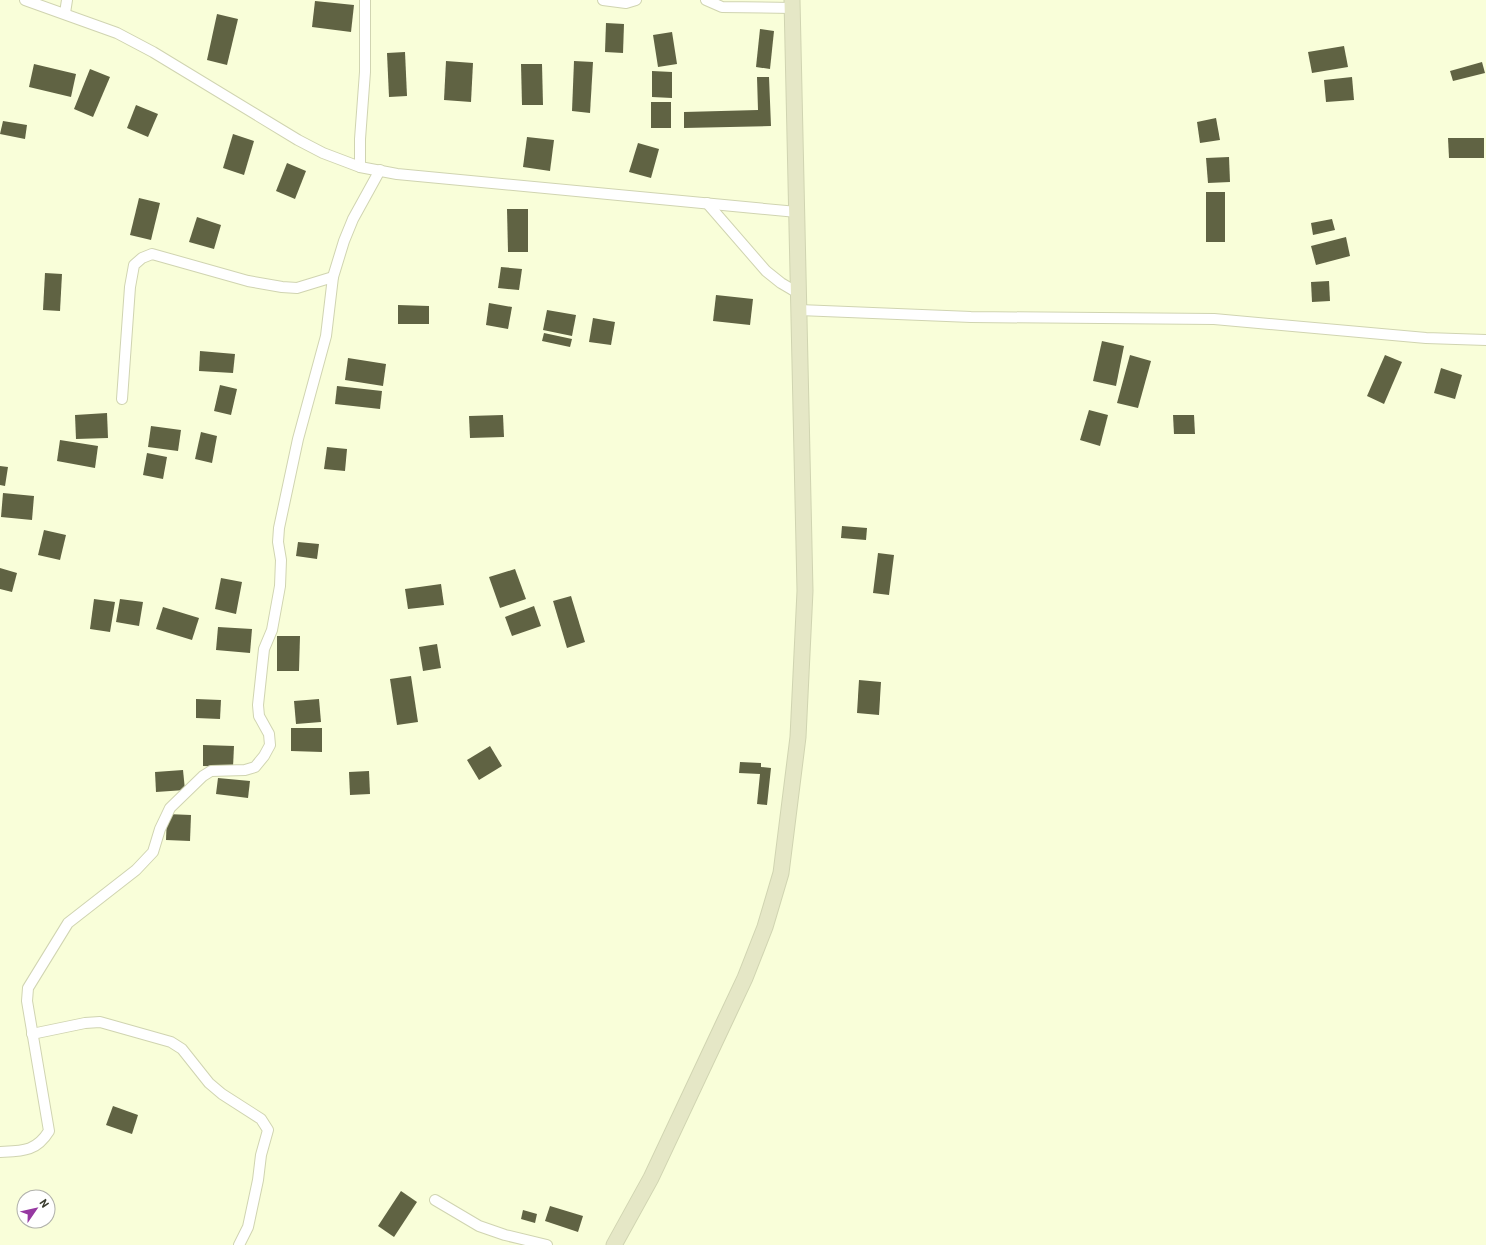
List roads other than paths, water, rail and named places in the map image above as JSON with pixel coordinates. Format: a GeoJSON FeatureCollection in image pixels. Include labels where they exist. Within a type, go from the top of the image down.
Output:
{"type":"FeatureCollection","features":[{"type":"Feature","properties":{"kind":"street"},"geometry":{"type":"LineString","coordinates":[[25,0],[65,13],[117,33],[153,52],[298,140],[323,153],[360,167],[405,174],[797,212]]}},
{"type":"Feature","properties":{"kind":"street"},"geometry":{"type":"LineString","coordinates":[[65,13],[67,0]]}},
{"type":"Feature","properties":{"kind":"street"},"geometry":{"type":"LineString","coordinates":[[360,167],[360,139],[365,72],[365,0]]}},
{"type":"Feature","properties":{"kind":"street"},"geometry":{"type":"LineString","coordinates":[[603,0],[626,3],[636,0]]}},
{"type":"Feature","properties":{"kind":"street"},"geometry":{"type":"LineString","coordinates":[[614,1245],[651,1178],[744,978],[765,927],[781,873],[798,737],[805,591],[793,4],[722,7],[706,0]]}},
{"type":"Feature","properties":{"kind":"street"},"geometry":{"type":"LineString","coordinates":[[0,1152],[25,1151],[39,1144],[49,1131],[27,1001],[28,988],[68,923],[136,870],[153,852],[160,829],[170,808],[204,776],[211,772],[245,770],[255,767],[264,756],[270,745],[269,734],[259,716],[258,706],[264,649],[272,630],[280,586],[281,560],[278,542],[279,528],[298,440],[326,336],[333,277],[344,241],[353,220],[380,170]]}},
{"type":"Feature","properties":{"kind":"street"},"geometry":{"type":"LineString","coordinates":[[707,203],[766,271],[798,294]]}},
{"type":"Feature","properties":{"kind":"street"},"geometry":{"type":"LineString","coordinates":[[122,399],[130,287],[134,265],[142,258],[152,254],[248,281],[282,287],[297,288],[333,277]]}},
{"type":"Feature","properties":{"kind":"street"},"geometry":{"type":"LineString","coordinates":[[799,310],[971,317],[1214,319],[1426,338],[1486,340]]}},
{"type":"Feature","properties":{"kind":"street"},"geometry":{"type":"LineString","coordinates":[[32,1034],[84,1023],[100,1022],[171,1042],[182,1050],[209,1083],[222,1094],[261,1119],[268,1130],[261,1155],[258,1180],[248,1227],[239,1245]]}},
{"type":"Feature","properties":{"kind":"street"},"geometry":{"type":"LineString","coordinates":[[435,1200],[479,1226],[505,1236],[547,1245]]}}]}
